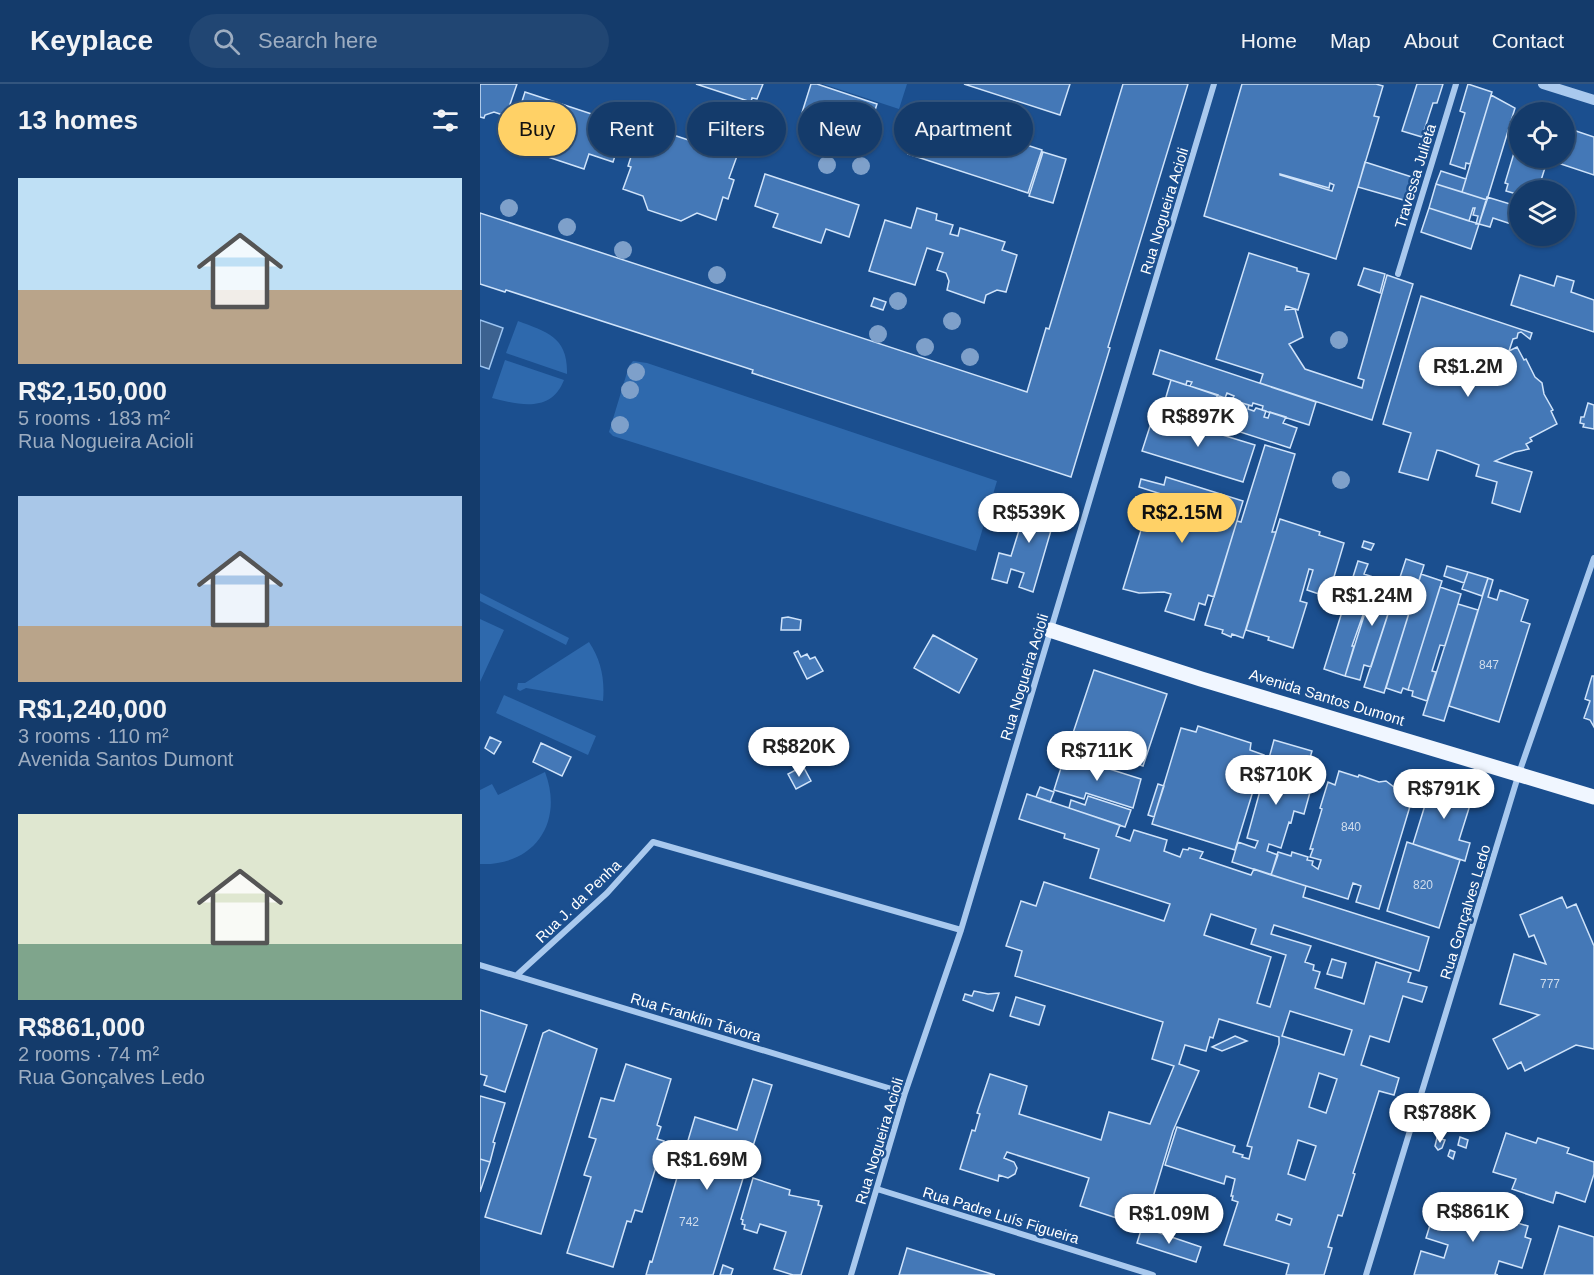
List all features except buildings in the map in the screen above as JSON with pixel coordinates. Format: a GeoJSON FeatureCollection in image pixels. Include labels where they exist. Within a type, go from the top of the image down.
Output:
{"type":"FeatureCollection","features":[{"type":"Feature","properties":{"kind":"main road","name":"Avenida Santos Dumont"},"geometry":{"type":"LineString","coordinates":[[1050,630],[1201,679],[1594,797]]}},
{"type":"Feature","properties":{"kind":"street","name":"Rua Nogueira Acioli"},"geometry":{"type":"LineString","coordinates":[[851,1275],[906,1093],[961,930],[1214,84]]}},
{"type":"Feature","properties":{"kind":"street","name":"Travessa Julieta"},"geometry":{"type":"LineString","coordinates":[[1398,274],[1456,84]]}},
{"type":"Feature","properties":{"kind":"street"},"geometry":{"type":"LineString","coordinates":[[1544,84],[1594,100]]}},
{"type":"Feature","properties":{"kind":"street","name":"Rua Gonçalves Ledo"},"geometry":{"type":"LineString","coordinates":[[1366,1275],[1519,773],[1594,558]]}},
{"type":"Feature","properties":{"kind":"street","name":"Rua J. da Penha"},"geometry":{"type":"LineString","coordinates":[[517,975],[608,893],[653,842],[961,930]]}},
{"type":"Feature","properties":{"kind":"street","name":"Rua Franklin Távora"},"geometry":{"type":"LineString","coordinates":[[480,965],[906,1093]]}},
{"type":"Feature","properties":{"kind":"street","name":"Rua Padre Luís Figueira"},"geometry":{"type":"LineString","coordinates":[[877,1189],[1154,1275]]}},
{"type":"Feature","properties":{"kind":"shaded area"},"geometry":{"type":"Polygon","coordinates":[[[823,84],[907,84],[901,102],[894,102],[894,107],[823,84]]]}},
{"type":"Feature","properties":{"kind":"shaded area"},"geometry":{"type":"Polygon","coordinates":[[[480,320],[503,328],[489,369],[480,366],[480,320]]]}},
{"type":"Feature","properties":{"kind":"shaded area"},"geometry":{"type":"Polygon","coordinates":[[[518,321],[547,333],[560,344],[564,352],[567,374],[506,353],[518,321]]]}},
{"type":"Feature","properties":{"kind":"shaded area"},"geometry":{"type":"Polygon","coordinates":[[[505,360],[564,380],[558,391],[543,402],[524,404],[492,398],[505,360]]]}},
{"type":"Feature","properties":{"kind":"shaded area"},"geometry":{"type":"Polygon","coordinates":[[[633,361],[647,363],[997,481],[976,551],[613,436],[609,432],[629,366],[633,361]]]}},
{"type":"Feature","properties":{"kind":"shaded area"},"geometry":{"type":"Polygon","coordinates":[[[480,593],[569,638],[566,645],[480,601],[480,593]]]}},
{"type":"Feature","properties":{"kind":"shaded area"},"geometry":{"type":"Polygon","coordinates":[[[480,619],[504,630],[480,682],[480,619]]]}},
{"type":"Feature","properties":{"kind":"shaded area"},"geometry":{"type":"Polygon","coordinates":[[[589,642],[597,656],[601,670],[603,701],[526,688],[520,691],[517,689],[518,683],[525,683],[589,642]]]}},
{"type":"Feature","properties":{"kind":"shaded area"},"geometry":{"type":"Polygon","coordinates":[[[504,695],[596,736],[588,755],[496,713],[504,695]]]}},
{"type":"Feature","properties":{"kind":"shaded area"},"geometry":{"type":"Polygon","coordinates":[[[545,772],[550,790],[551,808],[540,838],[530,849],[516,858],[499,863],[480,864],[480,790],[492,784],[498,795],[545,772]]]}}]}
